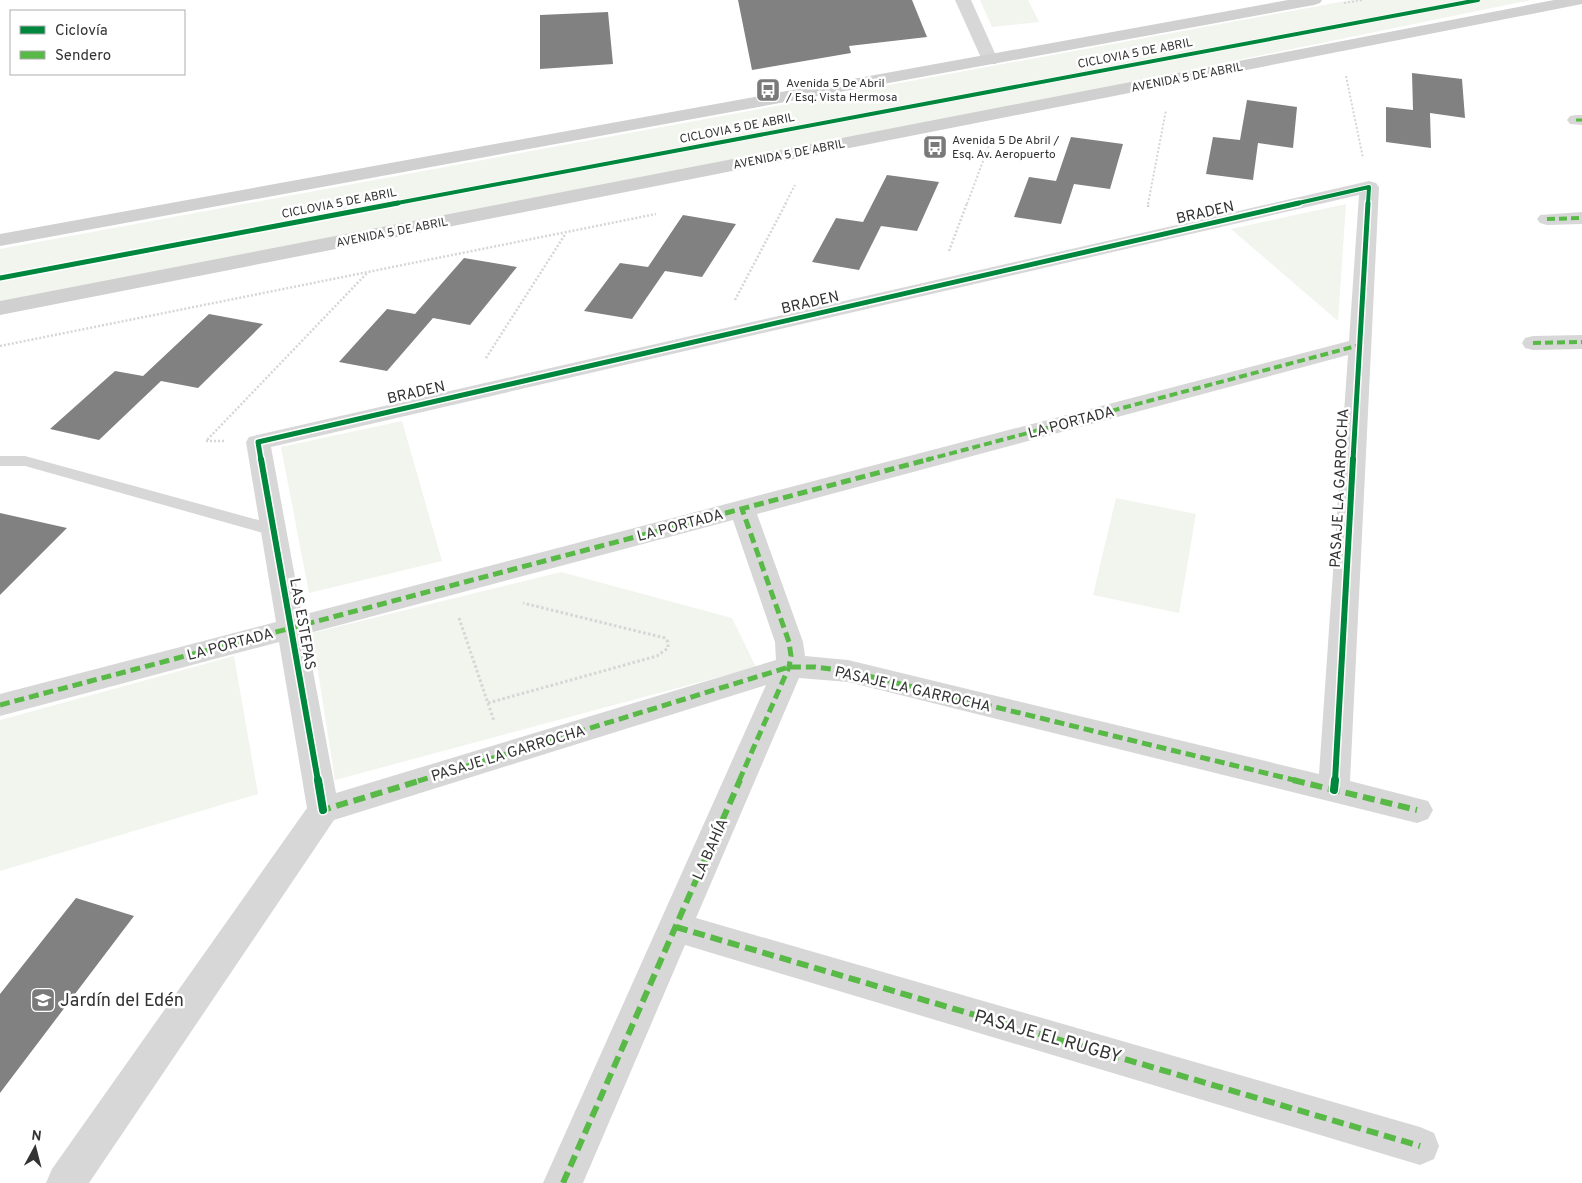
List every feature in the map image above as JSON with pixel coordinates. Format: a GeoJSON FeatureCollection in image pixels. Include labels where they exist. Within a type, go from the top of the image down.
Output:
{"type":"FeatureCollection","features":[{"type":"Feature","properties":{"kind":"main road"},"geometry":{"type":"LineString","coordinates":[[0,240],[990,60],[1278,3],[1314,0]]}},
{"type":"Feature","properties":{"kind":"main road","name":"AVENIDA 5 DE ABRIL"},"geometry":{"type":"LineString","coordinates":[[0,308],[1578,0]]}},
{"type":"Feature","properties":{"kind":"street"},"geometry":{"type":"LineString","coordinates":[[963,0],[990,60]]}},
{"type":"Feature","properties":{"kind":"street","name":"BRADEN"},"geometry":{"type":"LineString","coordinates":[[258,442],[1369,187]]}},
{"type":"Feature","properties":{"kind":"street","name":"PASAJE LA GARROCHA"},"geometry":{"type":"LineString","coordinates":[[1334,790],[1369,187]]}},
{"type":"Feature","properties":{"kind":"street"},"geometry":{"type":"LineString","coordinates":[[1548,219],[1582,218]]}},
{"type":"Feature","properties":{"kind":"street"},"geometry":{"type":"LineString","coordinates":[[1533,343],[1582,342]]}},
{"type":"Feature","properties":{"kind":"street","name":"LA PORTADA"},"geometry":{"type":"LineString","coordinates":[[0,705],[1360,345]]}},
{"type":"Feature","properties":{"kind":"street","name":"LAS ESTEPAS"},"geometry":{"type":"LineString","coordinates":[[258,442],[323,810]]}},
{"type":"Feature","properties":{"kind":"street","name":"LA BAHÍA"},"geometry":{"type":"LineString","coordinates":[[564,1183],[790,667],[789,642],[742,509]]}},
{"type":"Feature","properties":{"kind":"street","name":"PASAJE LA GARROCHA"},"geometry":{"type":"LineString","coordinates":[[323,810],[790,667],[816,667],[848,671],[1417,810]]}},
{"type":"Feature","properties":{"kind":"street"},"geometry":{"type":"LineString","coordinates":[[66,1183],[323,810]]}},
{"type":"Feature","properties":{"kind":"street","name":"PASAJE EL RUGBY"},"geometry":{"type":"LineString","coordinates":[[676,927],[1420,1146]]}},
{"type":"Feature","properties":{"kind":"lane"},"geometry":{"type":"LineString","coordinates":[[0,461],[25,462],[274,530]]}},
{"type":"Feature","properties":{"kind":"path"},"geometry":{"type":"LineString","coordinates":[[1345,70],[1369,187]]}},
{"type":"Feature","properties":{"kind":"path"},"geometry":{"type":"LineString","coordinates":[[1142,239],[1167,107]]}},
{"type":"Feature","properties":{"kind":"path"},"geometry":{"type":"LineString","coordinates":[[937,286],[989,144]]}},
{"type":"Feature","properties":{"kind":"path"},"geometry":{"type":"LineString","coordinates":[[717,336],[795,185]]}},
{"type":"Feature","properties":{"kind":"path"},"geometry":{"type":"LineString","coordinates":[[462,395],[567,232]]}},
{"type":"Feature","properties":{"kind":"path"},"geometry":{"type":"LineString","coordinates":[[258,442],[206,441],[368,272]]}},
{"type":"Feature","properties":{"kind":"path"},"geometry":{"type":"LineString","coordinates":[[449,586],[505,754]]}},
{"type":"Feature","properties":{"kind":"path"},"geometry":{"type":"LineString","coordinates":[[488,703],[657,656],[668,648],[668,642],[665,638],[527,603],[516,604]]}},
{"type":"Feature","properties":{"kind":"path"},"geometry":{"type":"LineString","coordinates":[[460,620],[469,617]]}},
{"type":"Feature","properties":{"kind":"shaded area"},"geometry":{"type":"Polygon","coordinates":[[[980,0],[1028,0],[1039,22],[992,27],[980,0]]]}},
{"type":"Feature","properties":{"kind":"shaded area"},"geometry":{"type":"Polygon","coordinates":[[[1351,0],[1531,0],[746,161],[0,301],[0,249],[1351,0]]]}},
{"type":"Feature","properties":{"kind":"shaded area"},"geometry":{"type":"Polygon","coordinates":[[[1346,204],[1338,321],[1231,229],[1346,204]]]}},
{"type":"Feature","properties":{"kind":"shaded area"},"geometry":{"type":"Polygon","coordinates":[[[402,421],[442,561],[309,593],[281,447],[402,421]]]}},
{"type":"Feature","properties":{"kind":"shaded area"},"geometry":{"type":"Polygon","coordinates":[[[1116,498],[1196,514],[1179,613],[1093,595],[1116,498]]]}},
{"type":"Feature","properties":{"kind":"shaded area"},"geometry":{"type":"Polygon","coordinates":[[[561,572],[732,618],[756,667],[335,780],[312,633],[561,572]]]}},
{"type":"Feature","properties":{"kind":"shaded area"},"geometry":{"type":"Polygon","coordinates":[[[234,656],[258,794],[0,871],[0,720],[234,656]]]}},
{"type":"Feature","properties":{"kind":"building"},"geometry":{"type":"Polygon","coordinates":[[[738,0],[912,0],[927,37],[849,46],[851,53],[752,70],[738,0]]]}},
{"type":"Feature","properties":{"kind":"building"},"geometry":{"type":"Polygon","coordinates":[[[608,12],[613,64],[540,69],[540,15],[608,12]]]}},
{"type":"Feature","properties":{"kind":"building"},"geometry":{"type":"Polygon","coordinates":[[[1412,73],[1462,79],[1465,118],[1430,113],[1431,148],[1386,142],[1386,107],[1413,110],[1412,73]]]}},
{"type":"Feature","properties":{"kind":"building"},"geometry":{"type":"Polygon","coordinates":[[[1247,100],[1297,107],[1293,148],[1258,143],[1253,180],[1206,174],[1213,137],[1240,140],[1247,100]]]}},
{"type":"Feature","properties":{"kind":"building"},"geometry":{"type":"Polygon","coordinates":[[[1071,137],[1123,144],[1110,189],[1074,184],[1061,224],[1014,217],[1029,177],[1056,181],[1071,137]]]}},
{"type":"Feature","properties":{"kind":"building"},"geometry":{"type":"Polygon","coordinates":[[[887,175],[939,182],[917,231],[881,226],[859,270],[812,262],[836,218],[863,222],[887,175]]]}},
{"type":"Feature","properties":{"kind":"building"},"geometry":{"type":"Polygon","coordinates":[[[683,215],[736,224],[702,277],[665,271],[632,319],[584,311],[620,263],[648,267],[683,215]]]}},
{"type":"Feature","properties":{"kind":"building"},"geometry":{"type":"Polygon","coordinates":[[[464,258],[517,267],[470,325],[433,318],[387,371],[339,362],[387,309],[415,314],[464,258]]]}},
{"type":"Feature","properties":{"kind":"building"},"geometry":{"type":"Polygon","coordinates":[[[209,314],[263,324],[198,388],[161,381],[99,440],[50,429],[115,371],[143,376],[209,314]]]}},
{"type":"Feature","properties":{"kind":"building"},"geometry":{"type":"Polygon","coordinates":[[[0,513],[67,528],[0,595],[0,513]]]}},
{"type":"Feature","properties":{"kind":"building"},"geometry":{"type":"Polygon","coordinates":[[[76,898],[134,916],[0,1093],[0,994],[76,898]]]}},
{"type":"Feature","properties":{"kind":"marked path"},"geometry":{"type":"LineString","coordinates":[[1576,120],[1582,120]]}},
{"type":"Feature","properties":{"kind":"marked path"},"geometry":{"type":"LineString","coordinates":[[1547,219],[1582,218]]}},
{"type":"Feature","properties":{"kind":"marked path"},"geometry":{"type":"LineString","coordinates":[[1533,343],[1582,342]]}},
{"type":"Feature","properties":{"kind":"marked path"},"geometry":{"type":"LineString","coordinates":[[0,705],[1360,345]]}},
{"type":"Feature","properties":{"kind":"marked path"},"geometry":{"type":"LineString","coordinates":[[563,1183],[789,667],[791,656],[789,642],[742,509]]}},
{"type":"Feature","properties":{"kind":"marked path"},"geometry":{"type":"LineString","coordinates":[[322,806],[323,810],[789,667],[815,667],[848,671],[1417,810]]}},
{"type":"Feature","properties":{"kind":"marked path"},"geometry":{"type":"LineString","coordinates":[[676,927],[1420,1146]]}},
{"type":"Feature","properties":{"kind":"cycle path","name":"CICLOVIA 5 DE ABRIL"},"geometry":{"type":"LineString","coordinates":[[0,278],[1478,0]]}},
{"type":"Feature","properties":{"kind":"cycle path"},"geometry":{"type":"LineString","coordinates":[[323,810],[258,442],[1369,187],[1334,790]]}},
{"type":"Feature","properties":{"kind":"place","name":"Avenida 5 De Abril / Esq. Vista Hermosa"},"geometry":{"type":"Point","coordinates":[768,90]}},
{"type":"Feature","properties":{"kind":"place","name":"Avenida 5 De Abril / Esq. Av. Aeropuerto"},"geometry":{"type":"Point","coordinates":[935,147]}},
{"type":"Feature","properties":{"kind":"place","name":"Jardín del Edén"},"geometry":{"type":"Point","coordinates":[43,1000]}}]}
